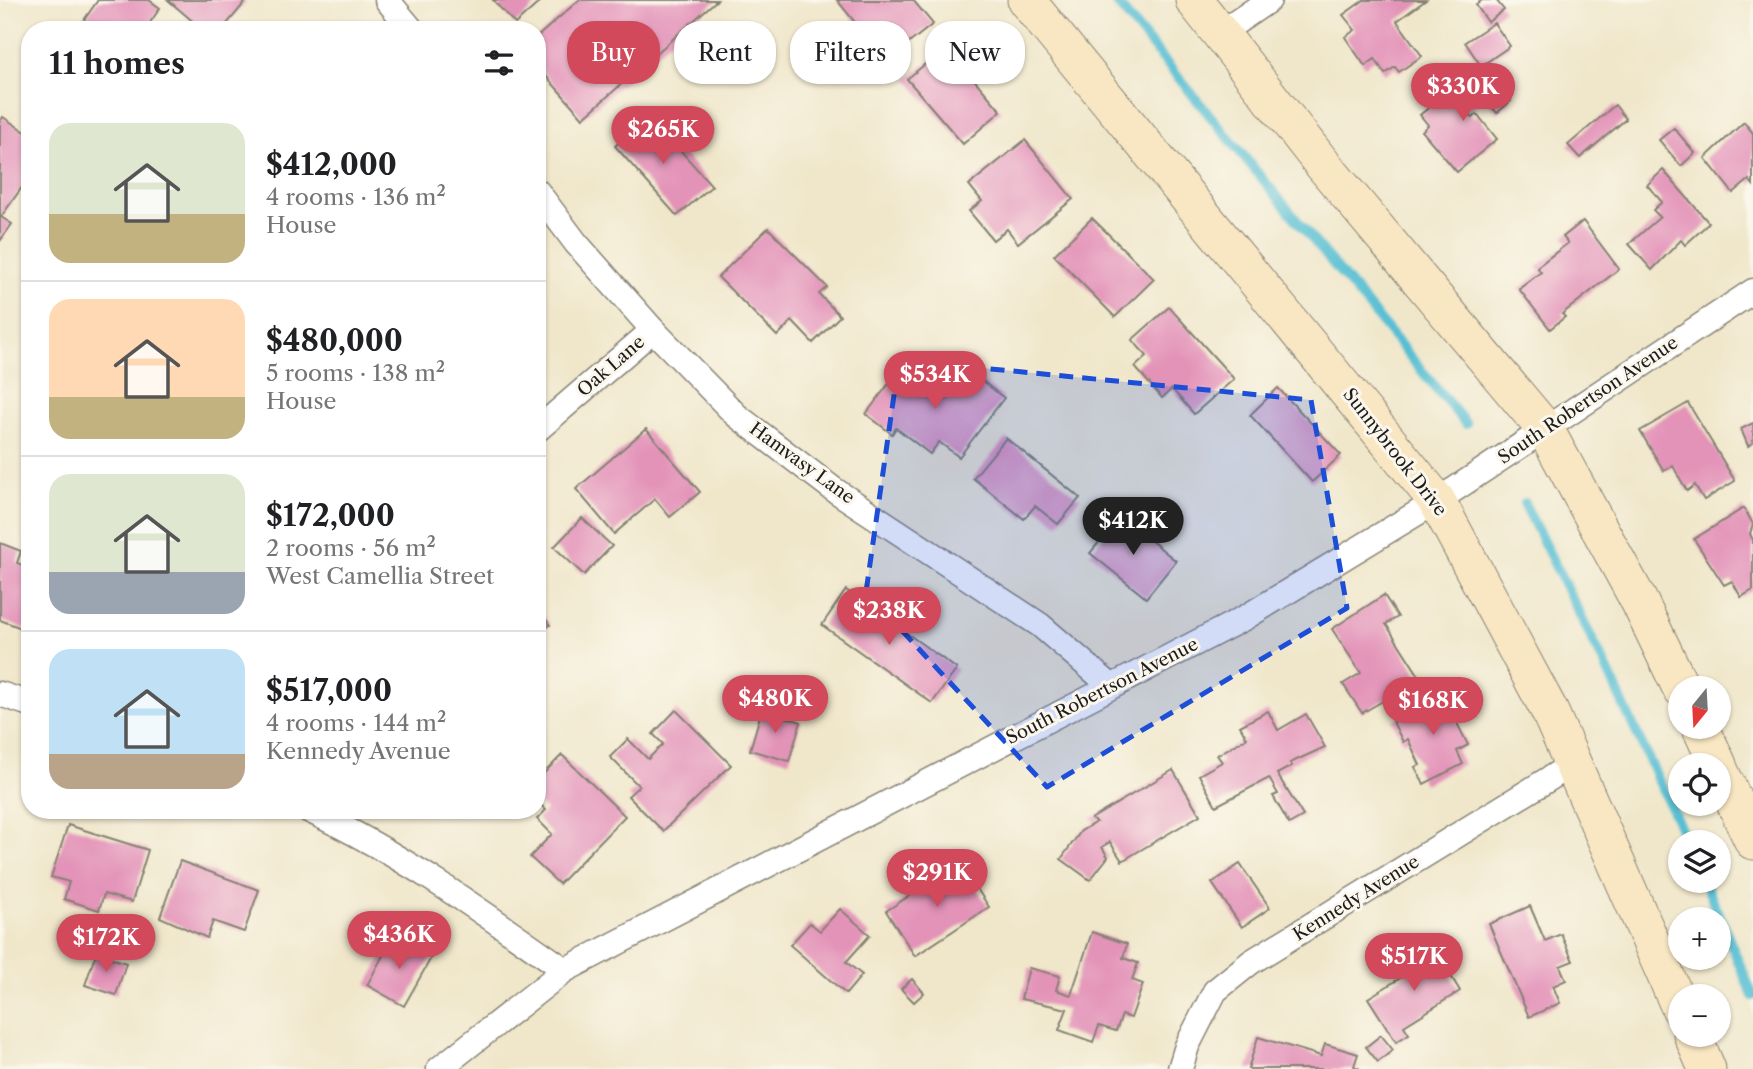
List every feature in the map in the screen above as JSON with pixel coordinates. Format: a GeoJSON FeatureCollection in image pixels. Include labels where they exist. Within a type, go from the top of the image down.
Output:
{"type":"FeatureCollection","features":[{"type":"Feature","properties":{"kind":"main road","name":"Sunnybrook Drive"},"geometry":{"type":"LineString","coordinates":[[1026,0],[1437,501],[1549,710],[1669,984]]}},
{"type":"Feature","properties":{"kind":"main road"},"geometry":{"type":"LineString","coordinates":[[1194,0],[1222,32],[1320,161],[1545,429],[1640,603],[1675,676]]}},
{"type":"Feature","properties":{"kind":"main road"},"geometry":{"type":"LineString","coordinates":[[1731,794],[1753,841]]}},
{"type":"Feature","properties":{"kind":"main road"},"geometry":{"type":"LineString","coordinates":[[1698,1047],[1707,1069]]}},
{"type":"Feature","properties":{"kind":"street"},"geometry":{"type":"LineString","coordinates":[[387,0],[404,21]]}},
{"type":"Feature","properties":{"kind":"street"},"geometry":{"type":"LineString","coordinates":[[1222,32],[1269,0]]}},
{"type":"Feature","properties":{"kind":"street","name":"Hamvasy Lane"},"geometry":{"type":"LineString","coordinates":[[546,203],[576,243],[653,330],[736,415],[833,489],[1040,625],[1111,687]]}},
{"type":"Feature","properties":{"kind":"street","name":"South Robertson Avenue"},"geometry":{"type":"LineString","coordinates":[[439,1069],[565,970],[1246,617],[1437,501],[1753,290]]}},
{"type":"Feature","properties":{"kind":"street","name":"Oak Lane"},"geometry":{"type":"LineString","coordinates":[[546,422],[653,330]]}},
{"type":"Feature","properties":{"kind":"street"},"geometry":{"type":"LineString","coordinates":[[0,694],[21,701]]}},
{"type":"Feature","properties":{"kind":"street","name":"Kennedy Avenue"},"geometry":{"type":"LineString","coordinates":[[1180,1069],[1187,1046],[1215,991],[1251,962],[1573,764]]}},
{"type":"Feature","properties":{"kind":"street"},"geometry":{"type":"LineString","coordinates":[[327,819],[465,899],[565,970]]}},
{"type":"Feature","properties":{"kind":"highlighted area"},"geometry":{"type":"Polygon","coordinates":[[[899,360],[1311,400],[1347,608],[1047,787],[866,592],[899,360]]]}},
{"type":"Feature","properties":{"kind":"building"},"geometry":{"type":"Polygon","coordinates":[[[98,0],[149,0],[160,8],[151,21],[83,21],[98,0]]]}},
{"type":"Feature","properties":{"kind":"building"},"geometry":{"type":"Polygon","coordinates":[[[168,0],[247,0],[230,21],[192,21],[168,0]]]}},
{"type":"Feature","properties":{"kind":"building"},"geometry":{"type":"Polygon","coordinates":[[[493,0],[542,0],[518,21],[512,21],[493,0]]]}},
{"type":"Feature","properties":{"kind":"building"},"geometry":{"type":"Polygon","coordinates":[[[579,0],[717,0],[693,21],[674,21],[674,38],[660,50],[660,21],[567,21],[567,84],[622,84],[583,118],[546,76],[546,29],[579,0]]]}},
{"type":"Feature","properties":{"kind":"building"},"geometry":{"type":"Polygon","coordinates":[[[837,0],[913,0],[930,21],[925,21],[925,30],[911,41],[911,21],[854,21],[837,0]]]}},
{"type":"Feature","properties":{"kind":"building"},"geometry":{"type":"Polygon","coordinates":[[[1364,0],[1426,0],[1397,21],[1422,56],[1399,72],[1395,67],[1385,74],[1375,59],[1365,66],[1345,37],[1355,30],[1343,15],[1364,0]]]}},
{"type":"Feature","properties":{"kind":"building"},"geometry":{"type":"Polygon","coordinates":[[[1482,0],[1496,0],[1504,10],[1488,22],[1476,5],[1482,0]]]}},
{"type":"Feature","properties":{"kind":"building"},"geometry":{"type":"Polygon","coordinates":[[[1494,23],[1510,46],[1481,66],[1465,42],[1494,23]]]}},
{"type":"Feature","properties":{"kind":"building"},"geometry":{"type":"Polygon","coordinates":[[[925,64],[925,84],[978,84],[1001,111],[963,144],[911,84],[911,76],[925,64]]]}},
{"type":"Feature","properties":{"kind":"building"},"geometry":{"type":"Polygon","coordinates":[[[1489,74],[1511,101],[1497,113],[1484,98],[1468,112],[1473,118],[1477,114],[1497,139],[1457,172],[1422,131],[1428,125],[1420,115],[1450,90],[1458,100],[1489,74]]]}},
{"type":"Feature","properties":{"kind":"building"},"geometry":{"type":"Polygon","coordinates":[[[1615,105],[1626,119],[1580,158],[1568,145],[1615,105]]]}},
{"type":"Feature","properties":{"kind":"building"},"geometry":{"type":"Polygon","coordinates":[[[649,115],[712,186],[677,216],[615,146],[649,115]]]}},
{"type":"Feature","properties":{"kind":"building"},"geometry":{"type":"Polygon","coordinates":[[[3,117],[21,129],[21,189],[1,217],[12,224],[0,241],[0,122],[3,117]]]}},
{"type":"Feature","properties":{"kind":"building"},"geometry":{"type":"Polygon","coordinates":[[[1744,122],[1753,133],[1753,185],[1749,180],[1733,193],[1705,158],[1744,122]]]}},
{"type":"Feature","properties":{"kind":"building"},"geometry":{"type":"Polygon","coordinates":[[[1674,128],[1695,153],[1681,166],[1659,140],[1674,128]]]}},
{"type":"Feature","properties":{"kind":"building"},"geometry":{"type":"Polygon","coordinates":[[[1025,140],[1073,199],[1018,243],[1007,229],[993,240],[969,211],[982,201],[969,185],[1025,140]]]}},
{"type":"Feature","properties":{"kind":"building"},"geometry":{"type":"Polygon","coordinates":[[[1663,170],[1709,223],[1685,245],[1681,240],[1652,270],[1629,244],[1660,217],[1653,210],[1662,202],[1647,185],[1663,170]]]}},
{"type":"Feature","properties":{"kind":"building"},"geometry":{"type":"Polygon","coordinates":[[[1092,218],[1154,279],[1115,317],[1054,255],[1092,218]]]}},
{"type":"Feature","properties":{"kind":"building"},"geometry":{"type":"Polygon","coordinates":[[[1583,221],[1619,269],[1562,314],[1565,317],[1550,329],[1519,289],[1541,272],[1537,267],[1568,243],[1563,237],[1583,221]]]}},
{"type":"Feature","properties":{"kind":"building"},"geometry":{"type":"Polygon","coordinates":[[[768,228],[827,287],[819,294],[840,316],[813,343],[792,321],[777,336],[718,277],[768,228]]]}},
{"type":"Feature","properties":{"kind":"building"},"geometry":{"type":"Polygon","coordinates":[[[1169,307],[1234,379],[1194,414],[1172,389],[1162,398],[1135,367],[1147,356],[1132,340],[1169,307]]]}},
{"type":"Feature","properties":{"kind":"building"},"geometry":{"type":"Polygon","coordinates":[[[903,365],[947,398],[968,370],[1004,398],[959,457],[939,442],[930,454],[896,428],[892,434],[866,414],[903,365]]]}},
{"type":"Feature","properties":{"kind":"building"},"geometry":{"type":"Polygon","coordinates":[[[1278,388],[1341,455],[1312,482],[1250,415],[1278,388]]]}},
{"type":"Feature","properties":{"kind":"building"},"geometry":{"type":"Polygon","coordinates":[[[1688,403],[1735,481],[1704,500],[1695,485],[1687,491],[1673,466],[1664,471],[1640,431],[1688,403]]]}},
{"type":"Feature","properties":{"kind":"building"},"geometry":{"type":"Polygon","coordinates":[[[1753,423],[1753,443],[1748,446],[1741,429],[1753,423]]]}},
{"type":"Feature","properties":{"kind":"building"},"geometry":{"type":"Polygon","coordinates":[[[646,429],[700,492],[670,517],[655,499],[614,534],[576,489],[646,429]]]}},
{"type":"Feature","properties":{"kind":"building"},"geometry":{"type":"Polygon","coordinates":[[[1006,438],[1080,498],[1058,524],[1035,506],[1024,519],[973,478],[1006,438]]]}},
{"type":"Feature","properties":{"kind":"building"},"geometry":{"type":"Polygon","coordinates":[[[1744,508],[1753,524],[1750,534],[1753,540],[1753,590],[1741,597],[1732,581],[1724,585],[1694,539],[1744,508]]]}},
{"type":"Feature","properties":{"kind":"building"},"geometry":{"type":"Polygon","coordinates":[[[1121,516],[1176,561],[1146,598],[1090,553],[1121,516]]]}},
{"type":"Feature","properties":{"kind":"building"},"geometry":{"type":"Polygon","coordinates":[[[582,518],[612,546],[584,575],[554,547],[582,518]]]}},
{"type":"Feature","properties":{"kind":"building"},"geometry":{"type":"Polygon","coordinates":[[[0,543],[21,551],[17,563],[21,565],[21,628],[0,620],[0,543]]]}},
{"type":"Feature","properties":{"kind":"building"},"geometry":{"type":"Polygon","coordinates":[[[846,590],[957,669],[932,703],[822,625],[846,590]]]}},
{"type":"Feature","properties":{"kind":"building"},"geometry":{"type":"Polygon","coordinates":[[[1384,595],[1398,617],[1386,624],[1421,679],[1362,713],[1343,684],[1361,673],[1332,629],[1384,595]]]}},
{"type":"Feature","properties":{"kind":"building"},"geometry":{"type":"Polygon","coordinates":[[[1448,692],[1457,710],[1452,713],[1468,745],[1457,751],[1463,764],[1424,784],[1415,767],[1420,765],[1408,739],[1403,742],[1392,720],[1448,692]]]}},
{"type":"Feature","properties":{"kind":"building"},"geometry":{"type":"Polygon","coordinates":[[[762,709],[801,722],[789,761],[750,750],[762,709]]]}},
{"type":"Feature","properties":{"kind":"building"},"geometry":{"type":"Polygon","coordinates":[[[676,710],[731,765],[663,831],[628,796],[639,786],[610,757],[628,739],[648,759],[663,744],[653,734],[676,710]]]}},
{"type":"Feature","properties":{"kind":"building"},"geometry":{"type":"Polygon","coordinates":[[[1268,711],[1278,730],[1306,714],[1325,747],[1290,763],[1292,766],[1277,774],[1303,816],[1289,824],[1273,796],[1278,794],[1269,778],[1216,806],[1199,775],[1222,762],[1217,755],[1247,738],[1240,726],[1268,711]]]}},
{"type":"Feature","properties":{"kind":"building"},"geometry":{"type":"Polygon","coordinates":[[[562,755],[625,816],[559,884],[530,857],[552,834],[537,819],[546,819],[546,771],[562,755]]]}},
{"type":"Feature","properties":{"kind":"building"},"geometry":{"type":"Polygon","coordinates":[[[1173,770],[1200,815],[1122,861],[1110,842],[1102,847],[1108,857],[1090,880],[1061,859],[1081,831],[1096,822],[1091,819],[1173,770]]]}},
{"type":"Feature","properties":{"kind":"building"},"geometry":{"type":"Polygon","coordinates":[[[68,825],[148,850],[132,902],[104,894],[99,910],[64,899],[69,882],[51,877],[68,825]]]}},
{"type":"Feature","properties":{"kind":"building"},"geometry":{"type":"Polygon","coordinates":[[[180,861],[259,890],[244,932],[213,921],[207,938],[160,917],[180,861]]]}},
{"type":"Feature","properties":{"kind":"building"},"geometry":{"type":"Polygon","coordinates":[[[960,863],[989,907],[915,956],[886,911],[960,863]]]}},
{"type":"Feature","properties":{"kind":"building"},"geometry":{"type":"Polygon","coordinates":[[[1240,864],[1270,908],[1242,927],[1212,883],[1240,864]]]}},
{"type":"Feature","properties":{"kind":"building"},"geometry":{"type":"Polygon","coordinates":[[[1530,906],[1545,941],[1561,934],[1573,961],[1560,966],[1566,980],[1553,986],[1560,1003],[1529,1017],[1489,924],[1530,906]]]}},
{"type":"Feature","properties":{"kind":"building"},"geometry":{"type":"Polygon","coordinates":[[[840,909],[870,935],[846,962],[862,975],[846,994],[790,945],[810,923],[820,931],[840,909]]]}},
{"type":"Feature","properties":{"kind":"building"},"geometry":{"type":"Polygon","coordinates":[[[1092,932],[1127,944],[1123,958],[1138,963],[1132,980],[1143,984],[1131,1018],[1122,1015],[1116,1031],[1099,1026],[1093,1042],[1059,1030],[1067,1009],[1021,999],[1029,968],[1060,976],[1056,990],[1071,995],[1092,932]]]}},
{"type":"Feature","properties":{"kind":"building"},"geometry":{"type":"Polygon","coordinates":[[[393,937],[431,958],[404,1006],[367,985],[393,937]]]}},
{"type":"Feature","properties":{"kind":"building"},"geometry":{"type":"Polygon","coordinates":[[[1434,948],[1460,991],[1404,1026],[1409,1034],[1396,1042],[1368,998],[1407,974],[1402,967],[1434,948]]]}},
{"type":"Feature","properties":{"kind":"building"},"geometry":{"type":"Polygon","coordinates":[[[96,953],[126,963],[116,995],[85,985],[96,953]]]}},
{"type":"Feature","properties":{"kind":"building"},"geometry":{"type":"Polygon","coordinates":[[[912,979],[924,993],[914,1002],[901,989],[912,979]]]}},
{"type":"Feature","properties":{"kind":"building"},"geometry":{"type":"Polygon","coordinates":[[[1381,1035],[1393,1050],[1378,1062],[1366,1047],[1381,1035]]]}},
{"type":"Feature","properties":{"kind":"building"},"geometry":{"type":"Polygon","coordinates":[[[1258,1037],[1321,1056],[1325,1044],[1358,1054],[1354,1066],[1360,1069],[1248,1069],[1258,1037]]]}},
{"type":"Feature","properties":{"kind":"waterway"},"geometry":{"type":"LineString","coordinates":[[1114,0],[1466,424]]}},
{"type":"Feature","properties":{"kind":"waterway"},"geometry":{"type":"LineString","coordinates":[[1524,503],[1606,667],[1681,830]]}},
{"type":"Feature","properties":{"kind":"waterway"},"geometry":{"type":"LineString","coordinates":[[1709,893],[1753,996]]}}]}
